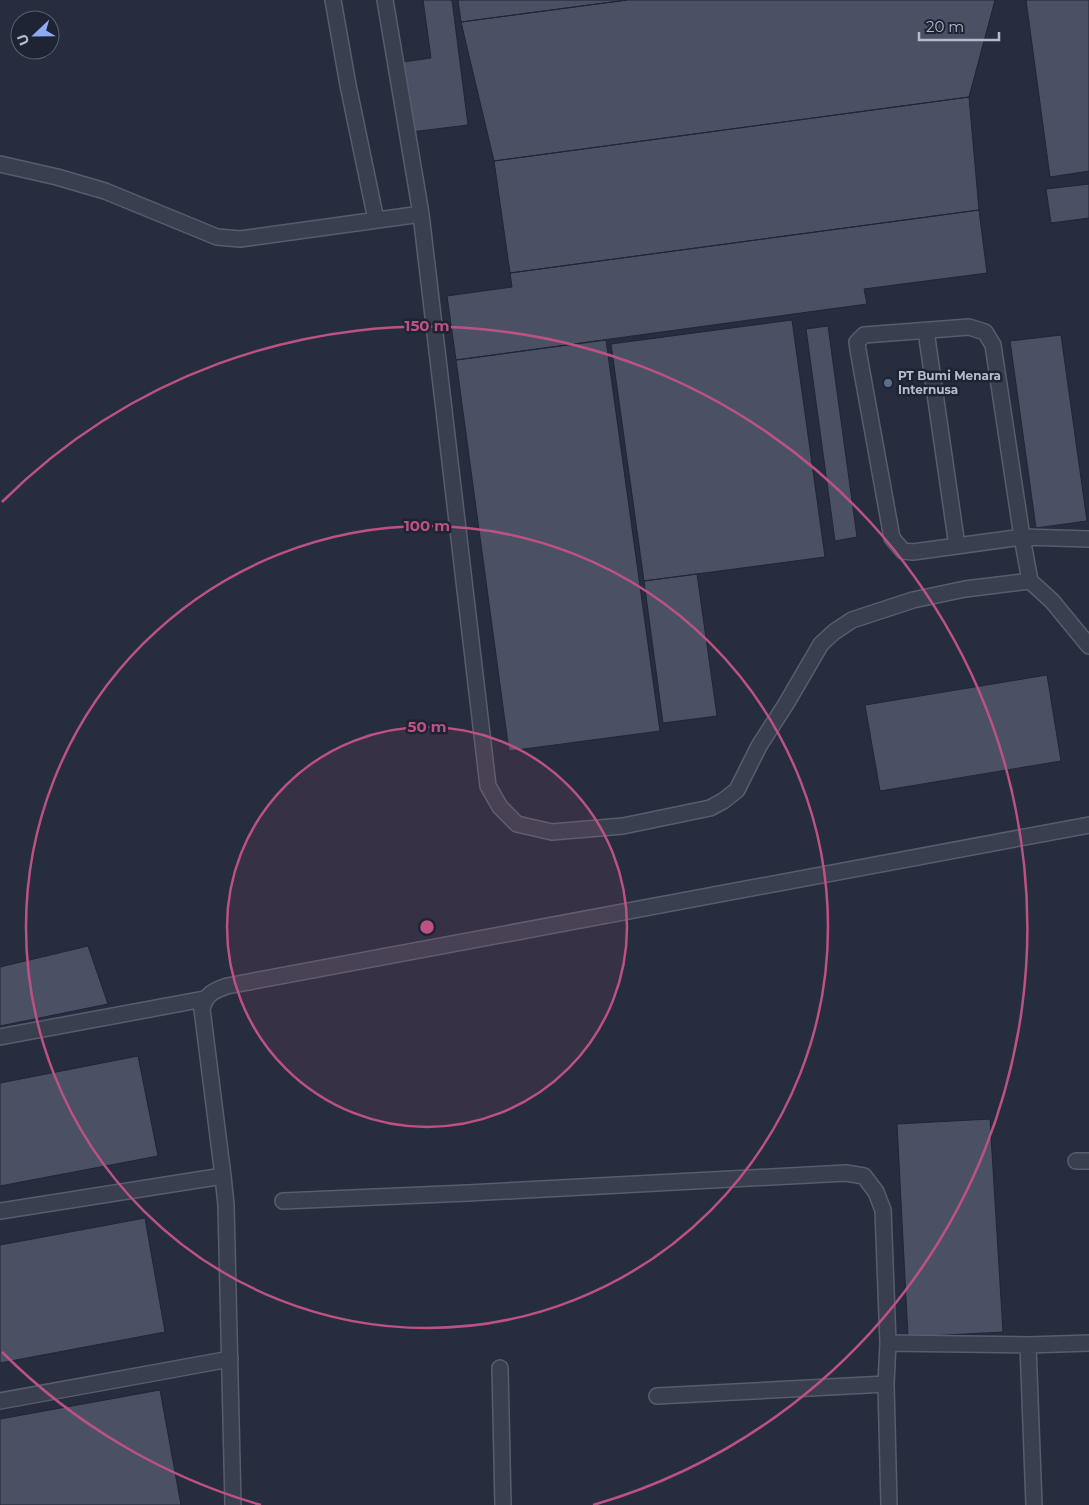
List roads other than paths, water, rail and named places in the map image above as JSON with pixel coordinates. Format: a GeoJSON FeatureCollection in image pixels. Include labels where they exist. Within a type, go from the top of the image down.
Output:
{"type":"FeatureCollection","features":[{"type":"Feature","properties":{"kind":"lane"},"geometry":{"type":"LineString","coordinates":[[333,0],[348,86],[376,220]]}},
{"type":"Feature","properties":{"kind":"lane"},"geometry":{"type":"LineString","coordinates":[[384,0],[421,214],[488,786],[500,807],[517,824],[552,832],[623,826],[710,808],[723,801],[736,790],[758,746],[786,704],[821,644],[840,628],[852,620],[913,600],[965,589],[1030,581]]}},
{"type":"Feature","properties":{"kind":"lane"},"geometry":{"type":"LineString","coordinates":[[0,164],[57,177],[104,191],[217,237],[240,239],[421,214]]}},
{"type":"Feature","properties":{"kind":"lane"},"geometry":{"type":"LineString","coordinates":[[1089,539],[1022,537],[913,552],[903,551],[892,538],[857,342],[864,335],[969,327],[985,332],[993,345],[1022,537],[1030,581],[1052,601],[1089,646]]}},
{"type":"Feature","properties":{"kind":"lane"},"geometry":{"type":"LineString","coordinates":[[926,331],[957,546]]}},
{"type":"Feature","properties":{"kind":"lane"},"geometry":{"type":"LineString","coordinates":[[0,1036],[204,999],[216,990],[226,986],[1089,826]]}},
{"type":"Feature","properties":{"kind":"lane"},"geometry":{"type":"LineString","coordinates":[[204,999],[202,1009],[226,1206],[232,1505]]}},
{"type":"Feature","properties":{"kind":"lane"},"geometry":{"type":"LineString","coordinates":[[283,1201],[846,1173],[864,1176],[876,1192],[883,1210],[888,1343],[886,1384],[889,1505]]}},
{"type":"Feature","properties":{"kind":"lane"},"geometry":{"type":"LineString","coordinates":[[0,1211],[223,1176]]}},
{"type":"Feature","properties":{"kind":"lane"},"geometry":{"type":"LineString","coordinates":[[888,1343],[1028,1345],[1089,1343]]}},
{"type":"Feature","properties":{"kind":"lane"},"geometry":{"type":"LineString","coordinates":[[1028,1345],[1034,1505]]}},
{"type":"Feature","properties":{"kind":"lane"},"geometry":{"type":"LineString","coordinates":[[0,1401],[230,1359]]}},
{"type":"Feature","properties":{"kind":"lane"},"geometry":{"type":"LineString","coordinates":[[500,1368],[503,1505]]}},
{"type":"Feature","properties":{"kind":"lane"},"geometry":{"type":"LineString","coordinates":[[657,1396],[886,1384]]}},
{"type":"Feature","properties":{"kind":"place","name":"PT Bumi Menara Internusa"},"geometry":{"type":"Point","coordinates":[888,383]}}]}
